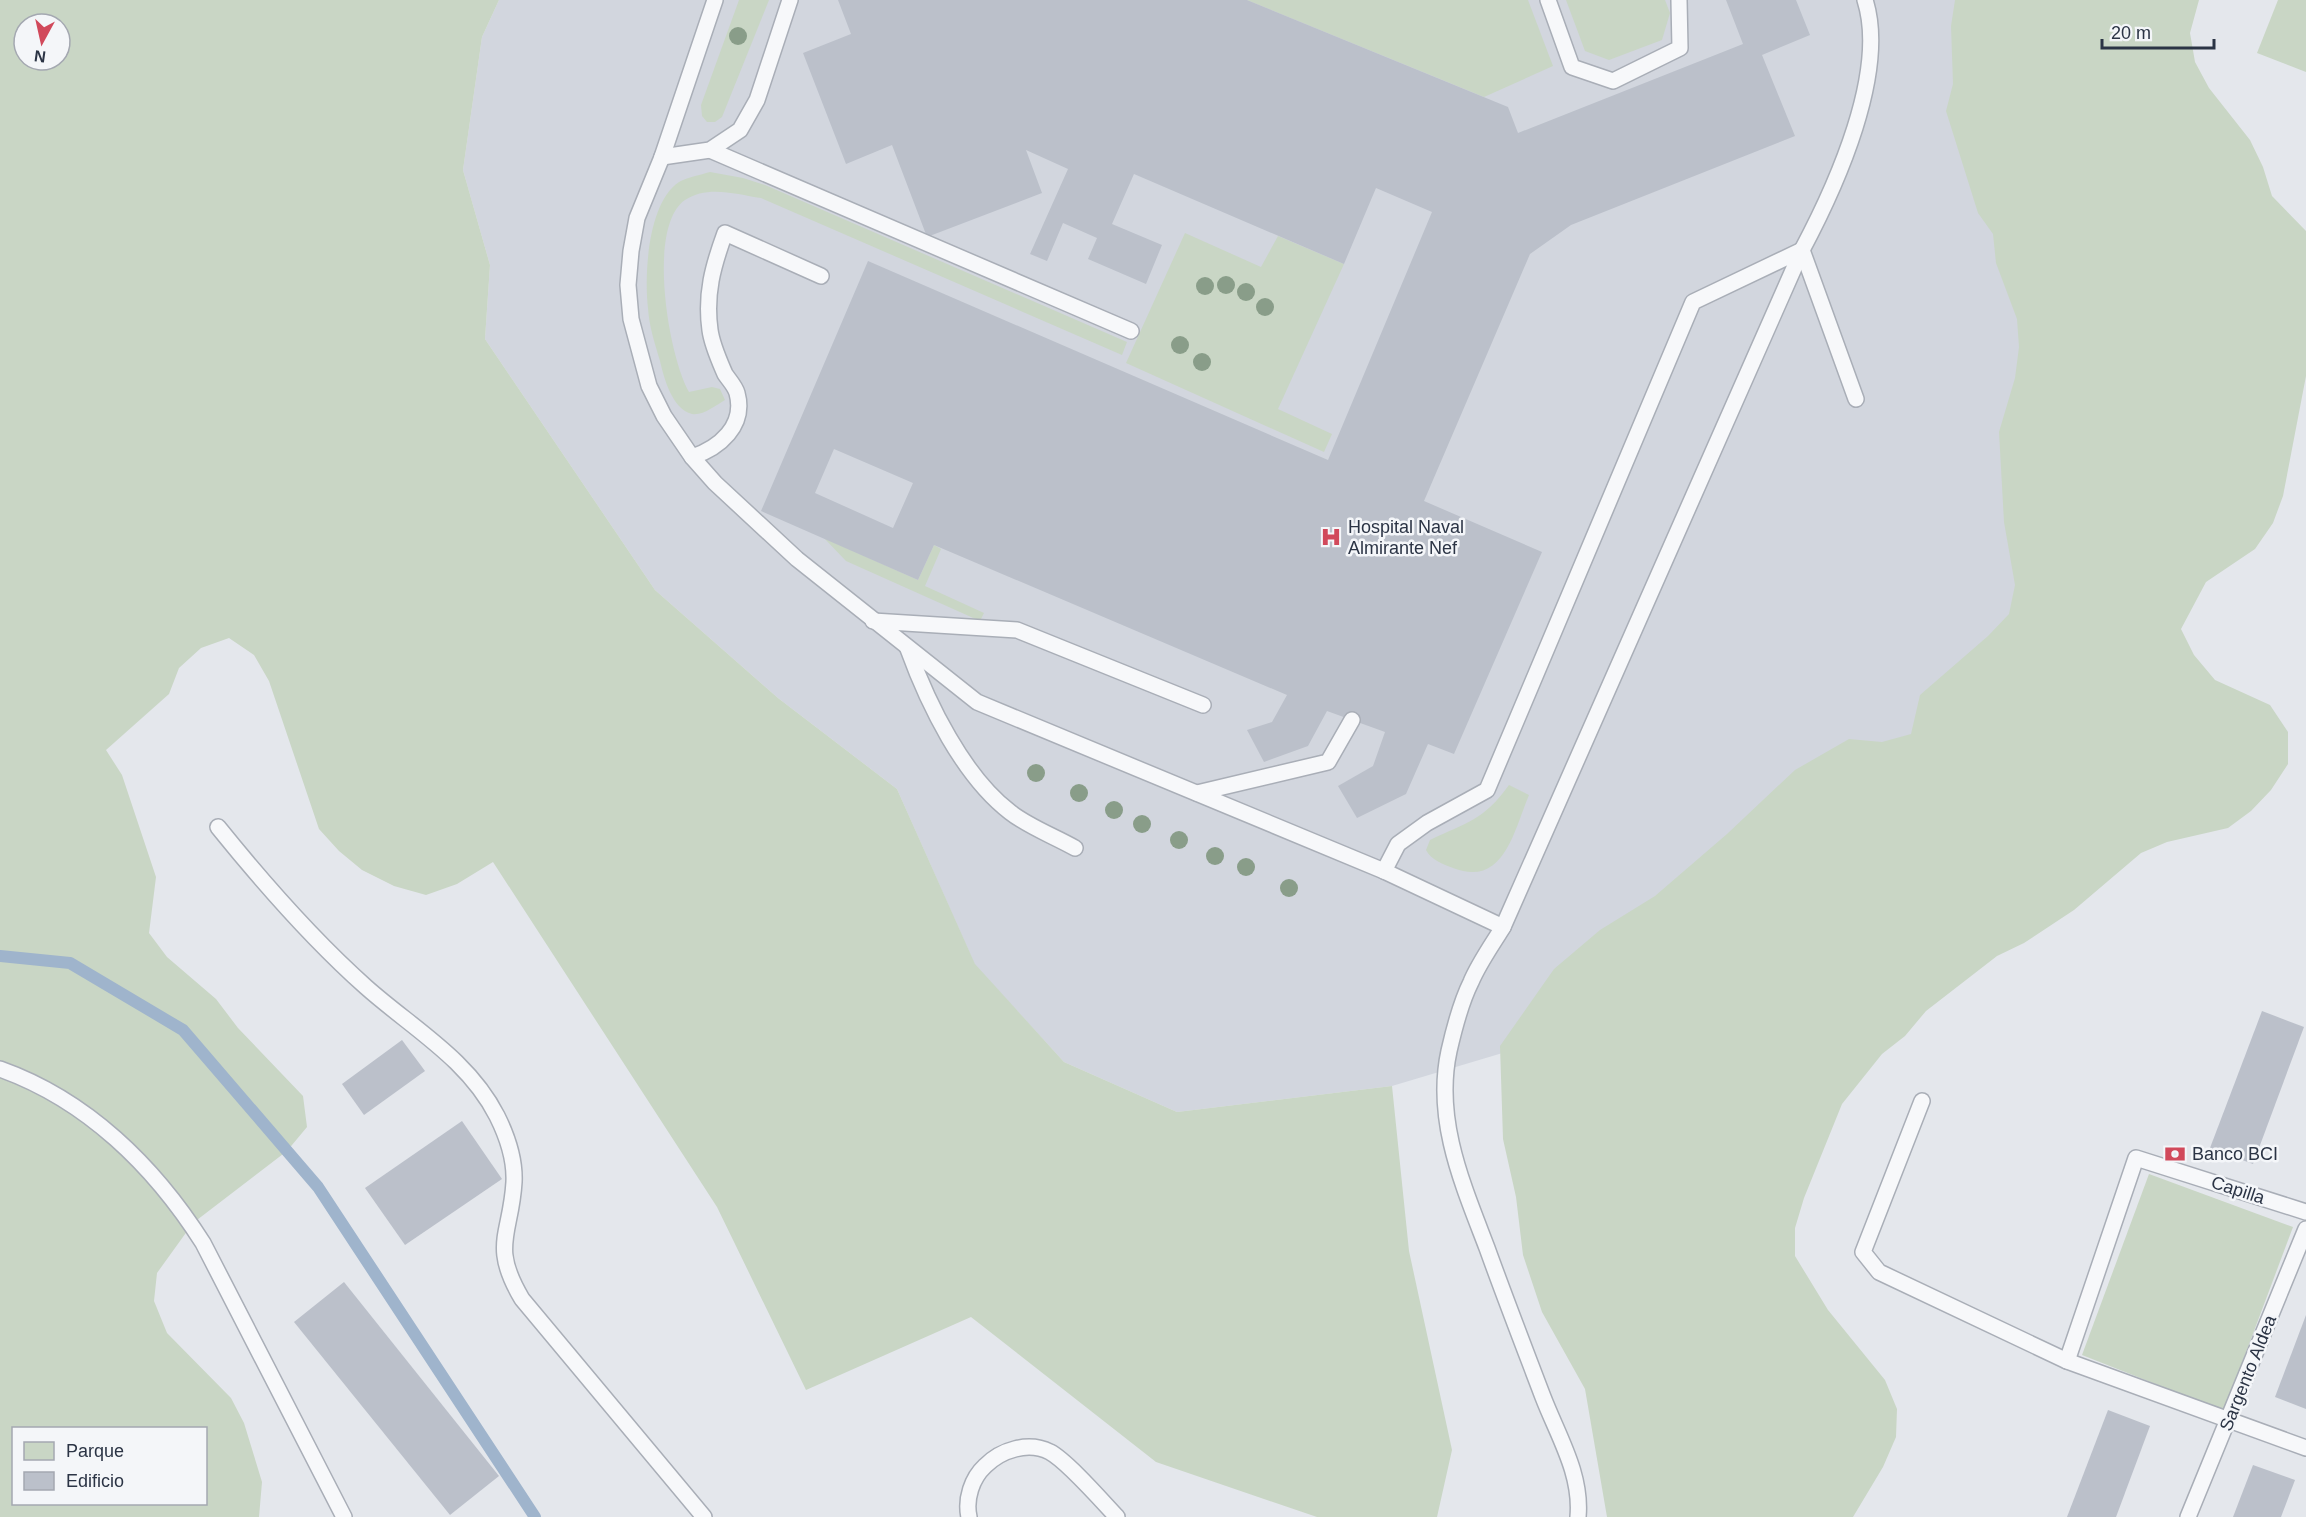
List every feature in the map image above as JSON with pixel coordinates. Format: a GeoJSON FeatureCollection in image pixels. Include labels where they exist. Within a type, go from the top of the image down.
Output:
{"type":"FeatureCollection","features":[{"type":"Feature","properties":{"kind":"lane"},"geometry":{"type":"LineString","coordinates":[[715,0],[662,157],[637,218],[631,251],[631,319],[648,386],[664,416],[692,457],[761,527],[873,621],[977,702],[1384,872],[1503,927]]}},
{"type":"Feature","properties":{"kind":"lane"},"geometry":{"type":"LineString","coordinates":[[662,157],[710,150],[740,130],[757,100],[790,0]]}},
{"type":"Feature","properties":{"kind":"lane"},"geometry":{"type":"LineString","coordinates":[[1548,0],[1572,67],[1613,81],[1680,48],[1679,0]]}},
{"type":"Feature","properties":{"kind":"lane"},"geometry":{"type":"LineString","coordinates":[[1578,1517],[1576,1482],[1569,1456],[1557,1433],[1460,1181],[1447,1120],[1446,1086],[1449,1052],[1471,982],[1503,927],[1802,250],[1839,172],[1852,136],[1867,78],[1871,36],[1865,0]]}},
{"type":"Feature","properties":{"kind":"lane"},"geometry":{"type":"LineString","coordinates":[[710,150],[1131,331]]}},
{"type":"Feature","properties":{"kind":"lane"},"geometry":{"type":"LineString","coordinates":[[692,457],[720,444],[730,432],[737,413],[736,392],[716,353],[710,332],[708,303],[710,273],[725,233],[821,276]]}},
{"type":"Feature","properties":{"kind":"lane"},"geometry":{"type":"LineString","coordinates":[[1802,250],[1856,399]]}},
{"type":"Feature","properties":{"kind":"lane"},"geometry":{"type":"LineString","coordinates":[[1384,872],[1398,844],[1427,823],[1487,790],[1693,302],[1802,250]]}},
{"type":"Feature","properties":{"kind":"lane"},"geometry":{"type":"LineString","coordinates":[[873,621],[1017,630],[1203,705]]}},
{"type":"Feature","properties":{"kind":"lane"},"geometry":{"type":"LineString","coordinates":[[908,649],[951,744],[981,785],[1011,813],[1075,848]]}},
{"type":"Feature","properties":{"kind":"lane"},"geometry":{"type":"LineString","coordinates":[[1197,793],[1328,762],[1352,720]]}},
{"type":"Feature","properties":{"kind":"lane"},"geometry":{"type":"LineString","coordinates":[[218,827],[269,890],[325,949],[366,987],[453,1058],[489,1102],[503,1128],[511,1153],[514,1179],[503,1249],[513,1284],[522,1299],[704,1517]]}},
{"type":"Feature","properties":{"kind":"lane"},"geometry":{"type":"LineString","coordinates":[[0,1069],[48,1091],[86,1115],[120,1142],[152,1173],[179,1206],[203,1243],[344,1517]]}},
{"type":"Feature","properties":{"kind":"lane"},"geometry":{"type":"LineString","coordinates":[[1922,1101],[1863,1252],[1879,1272],[2067,1361],[2306,1448]]}},
{"type":"Feature","properties":{"kind":"lane","name":"Capilla"},"geometry":{"type":"LineString","coordinates":[[2067,1361],[2136,1158],[2306,1212]]}},
{"type":"Feature","properties":{"kind":"lane","name":"Sargento Aldea"},"geometry":{"type":"LineString","coordinates":[[2188,1517],[2306,1229]]}},
{"type":"Feature","properties":{"kind":"lane"},"geometry":{"type":"LineString","coordinates":[[969,1517],[969,1497],[980,1470],[1004,1452],[1019,1448],[1050,1452],[1117,1517]]}},
{"type":"Feature","properties":{"kind":"shaded area","name":"Hospital Naval Almirante Nef"},"geometry":{"type":"Polygon","coordinates":[[[499,0],[1988,0],[2041,358],[2043,591],[1723,987],[1392,1086],[1177,1112],[1064,1062],[975,965],[897,789],[778,698],[655,590],[485,339],[490,265],[463,170],[482,37],[499,0]]]}},
{"type":"Feature","properties":{"kind":"green space"},"geometry":{"type":"Polygon","coordinates":[[[0,0],[499,0],[482,37],[463,170],[490,265],[485,339],[655,590],[778,698],[897,789],[975,964],[1064,1062],[1177,1112],[1392,1086],[1409,1251],[1452,1450],[1437,1517],[1317,1517],[1156,1462],[971,1317],[806,1390],[717,1207],[493,862],[457,884],[426,895],[394,886],[362,870],[339,851],[319,829],[269,681],[254,655],[229,638],[201,648],[179,668],[169,694],[106,750],[122,775],[156,877],[149,933],[167,957],[216,999],[238,1028],[303,1096],[307,1127],[287,1151],[193,1223],[157,1273],[154,1301],[167,1333],[231,1398],[244,1423],[262,1482],[259,1517],[0,1517],[0,0]]]}},
{"type":"Feature","properties":{"kind":"green space"},"geometry":{"type":"Polygon","coordinates":[[[739,0],[769,0],[722,117],[715,122],[707,122],[702,116],[701,105],[739,0]]]}},
{"type":"Feature","properties":{"kind":"green space"},"geometry":{"type":"Polygon","coordinates":[[[1247,0],[1528,0],[1553,66],[1484,97],[1247,0]]]}},
{"type":"Feature","properties":{"kind":"green space"},"geometry":{"type":"Polygon","coordinates":[[[1566,0],[1665,0],[1670,13],[1662,40],[1609,60],[1585,51],[1566,0]]]}},
{"type":"Feature","properties":{"kind":"green space"},"geometry":{"type":"Polygon","coordinates":[[[1955,0],[2199,0],[2190,33],[2195,62],[2209,88],[2250,140],[2263,167],[2272,196],[2306,231],[2306,376],[2283,496],[2273,523],[2255,549],[2206,582],[2181,629],[2194,655],[2215,680],[2270,705],[2288,732],[2288,764],[2271,790],[2251,811],[2228,828],[2167,842],[2141,853],[2074,910],[2024,943],[1997,956],[1926,1011],[1905,1036],[1882,1054],[1842,1104],[1804,1198],[1795,1228],[1795,1256],[1828,1310],[1885,1380],[1897,1409],[1896,1437],[1883,1467],[1853,1517],[1607,1517],[1585,1389],[1542,1312],[1523,1255],[1516,1197],[1503,1139],[1500,1046],[1554,969],[1600,930],[1655,896],[1727,834],[1795,770],[1849,739],[1882,742],[1911,734],[1920,695],[1988,636],[2009,614],[2015,585],[2004,522],[1999,432],[2015,378],[2019,347],[2017,319],[1996,263],[1993,234],[1978,213],[1946,111],[1953,84],[1951,26],[1955,0]]]}},
{"type":"Feature","properties":{"kind":"green space"},"geometry":{"type":"Polygon","coordinates":[[[2278,0],[2306,0],[2306,72],[2257,53],[2278,0]]]}},
{"type":"Feature","properties":{"kind":"green space"},"geometry":{"type":"Polygon","coordinates":[[[710,172],[765,185],[1127,342],[1122,355],[761,198],[722,192],[703,193],[685,200],[673,215],[666,237],[665,293],[674,351],[689,392],[712,387],[720,389],[725,400],[701,413],[692,414],[685,411],[674,400],[670,392],[652,335],[647,294],[648,259],[655,222],[669,192],[683,180],[710,172]]]}},
{"type":"Feature","properties":{"kind":"green space"},"geometry":{"type":"Polygon","coordinates":[[[1185,233],[1261,267],[1278,236],[1344,264],[1278,409],[1332,434],[1324,452],[1126,363],[1185,233]]]}},
{"type":"Feature","properties":{"kind":"green space"},"geometry":{"type":"Polygon","coordinates":[[[824,538],[918,580],[934,545],[941,549],[925,586],[984,613],[980,621],[846,561],[824,538]]]}},
{"type":"Feature","properties":{"kind":"green space"},"geometry":{"type":"Polygon","coordinates":[[[1509,785],[1529,795],[1512,839],[1496,863],[1484,870],[1470,872],[1445,865],[1428,853],[1426,850],[1430,840],[1474,819],[1491,806],[1509,785]]]}},
{"type":"Feature","properties":{"kind":"green space"},"geometry":{"type":"Polygon","coordinates":[[[2149,1174],[2293,1227],[2224,1411],[2082,1355],[2149,1174]]]}},
{"type":"Feature","properties":{"kind":"building"},"geometry":{"type":"Polygon","coordinates":[[[838,0],[1247,0],[1508,107],[1518,133],[1743,44],[1726,0],[1796,0],[1810,35],[1762,55],[1795,136],[1571,225],[1530,254],[1424,501],[1542,552],[1454,754],[1428,744],[1406,794],[1357,818],[1338,786],[1373,766],[1385,732],[1327,711],[1308,746],[1264,762],[1247,730],[1272,722],[1287,695],[934,545],[918,580],[761,511],[868,261],[1328,460],[1432,212],[1376,188],[1344,264],[1134,174],[1112,224],[1162,245],[1146,284],[1088,259],[1097,238],[1063,223],[1047,261],[1030,254],[1068,169],[1026,150],[1042,193],[927,237],[892,145],[846,164],[803,53],[851,34],[838,0]],[[834,449],[815,493],[893,528],[913,483],[834,449]]]}},
{"type":"Feature","properties":{"kind":"building"},"geometry":{"type":"Polygon","coordinates":[[[2262,1011],[2304,1027],[2253,1164],[2210,1148],[2262,1011]]]}},
{"type":"Feature","properties":{"kind":"building"},"geometry":{"type":"Polygon","coordinates":[[[402,1040],[425,1071],[364,1115],[342,1084],[402,1040]]]}},
{"type":"Feature","properties":{"kind":"building"},"geometry":{"type":"Polygon","coordinates":[[[462,1121],[502,1179],[405,1245],[365,1188],[462,1121]]]}},
{"type":"Feature","properties":{"kind":"building"},"geometry":{"type":"Polygon","coordinates":[[[344,1282],[499,1476],[450,1515],[294,1322],[344,1282]]]}},
{"type":"Feature","properties":{"kind":"building"},"geometry":{"type":"Polygon","coordinates":[[[2306,1315],[2306,1409],[2275,1397],[2306,1315]]]}},
{"type":"Feature","properties":{"kind":"building"},"geometry":{"type":"Polygon","coordinates":[[[2108,1410],[2150,1426],[2116,1517],[2067,1517],[2108,1410]]]}},
{"type":"Feature","properties":{"kind":"building"},"geometry":{"type":"Polygon","coordinates":[[[2253,1465],[2295,1480],[2281,1517],[2233,1517],[2253,1465]]]}},
{"type":"Feature","properties":{"kind":"waterway"},"geometry":{"type":"LineString","coordinates":[[0,956],[70,963],[183,1030],[318,1187],[535,1517]]}},
{"type":"Feature","properties":{"kind":"place","name":"Hospital Naval Almirante Nef"},"geometry":{"type":"Point","coordinates":[1331,537]}},
{"type":"Feature","properties":{"kind":"place","name":"Banco BCI"},"geometry":{"type":"Point","coordinates":[2175,1154]}}]}
